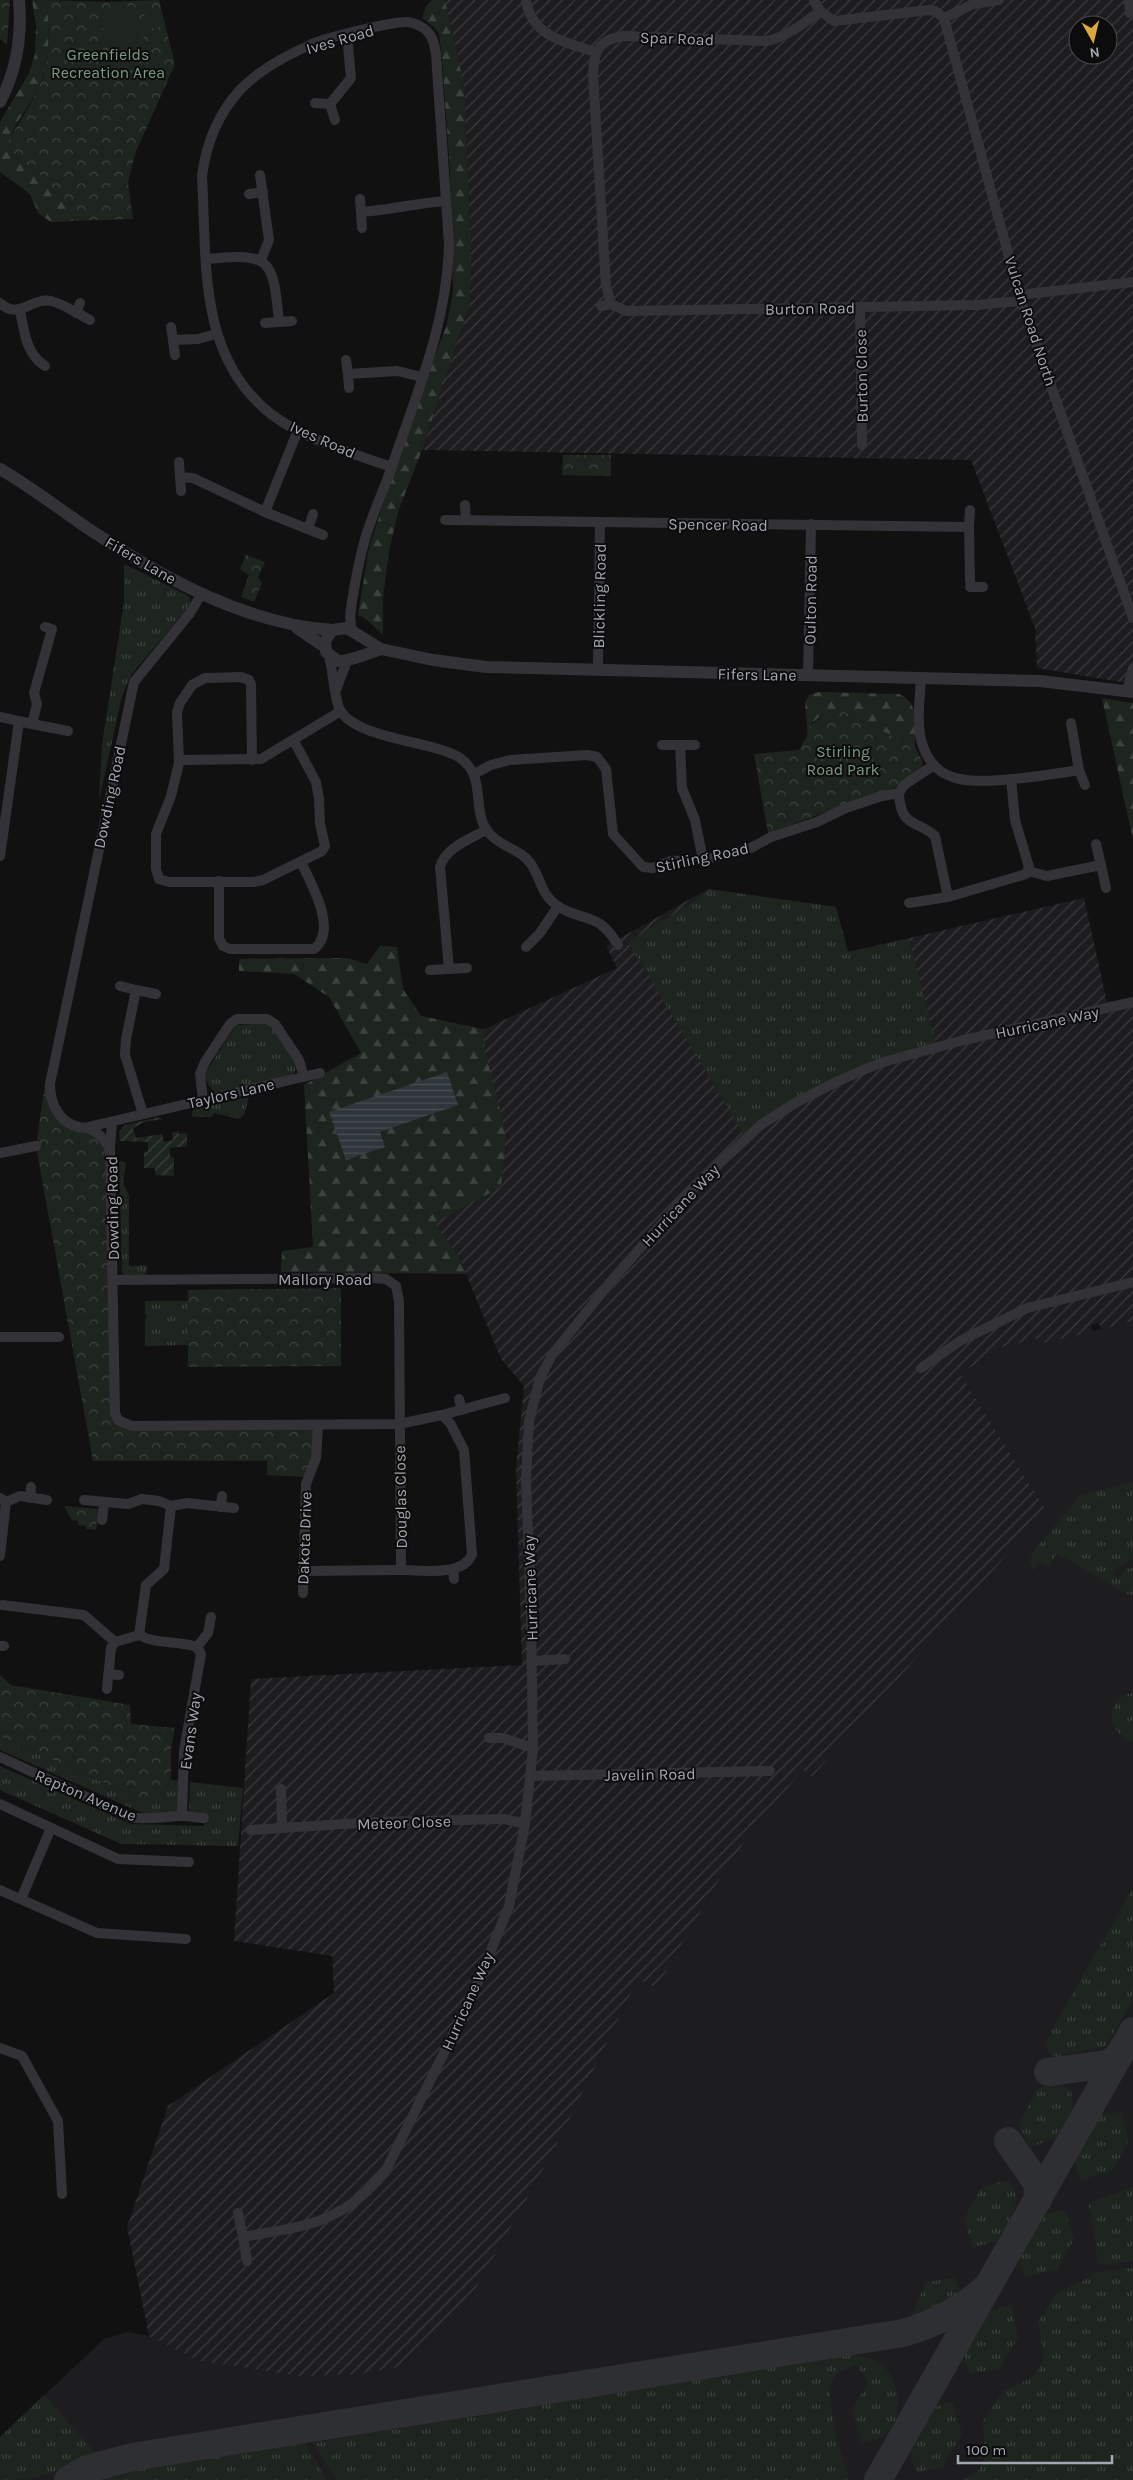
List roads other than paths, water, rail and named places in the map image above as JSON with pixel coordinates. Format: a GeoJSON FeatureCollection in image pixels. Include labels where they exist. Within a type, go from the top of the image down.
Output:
{"type":"FeatureCollection","features":[{"type":"Feature","properties":{"kind":"street"},"geometry":{"type":"LineString","coordinates":[[0,102],[16,62],[21,19],[20,0]]}},
{"type":"Feature","properties":{"kind":"street"},"geometry":{"type":"LineString","coordinates":[[526,0],[528,12],[542,31],[555,39],[596,52]]}},
{"type":"Feature","properties":{"kind":"street"},"geometry":{"type":"LineString","coordinates":[[814,0],[820,12],[827,18],[840,22],[928,10],[936,11],[944,18],[973,4],[999,0]]}},
{"type":"Feature","properties":{"kind":"street"},"geometry":{"type":"LineString","coordinates":[[1129,0],[1130,13]]}},
{"type":"Feature","properties":{"kind":"street","name":"Spar Road"},"geometry":{"type":"LineString","coordinates":[[596,52],[603,42],[623,36],[767,40],[780,37],[798,28],[820,12]]}},
{"type":"Feature","properties":{"kind":"street","name":"Vulcan Road North"},"geometry":{"type":"LineString","coordinates":[[944,18],[1020,298],[1133,618]]}},
{"type":"Feature","properties":{"kind":"street","name":"Ives Road"},"geometry":{"type":"LineString","coordinates":[[345,631],[368,529],[392,467],[438,330],[445,292],[449,245],[436,54],[433,40],[428,31],[407,22],[312,44],[262,72],[239,91],[212,133],[204,159],[202,176],[211,312],[224,356],[251,397],[272,415],[298,430],[392,467]]}},
{"type":"Feature","properties":{"kind":"street"},"geometry":{"type":"LineString","coordinates":[[330,104],[351,78],[347,35]]}},
{"type":"Feature","properties":{"kind":"street","name":"Burton Road"},"geometry":{"type":"LineString","coordinates":[[596,52],[594,62],[594,95],[606,305],[626,312],[974,305],[1133,282]]}},
{"type":"Feature","properties":{"kind":"street"},"geometry":{"type":"LineString","coordinates":[[315,103],[330,104]]}},
{"type":"Feature","properties":{"kind":"street"},"geometry":{"type":"LineString","coordinates":[[330,104],[335,120]]}},
{"type":"Feature","properties":{"kind":"street"},"geometry":{"type":"LineString","coordinates":[[260,175],[269,240],[261,260]]}},
{"type":"Feature","properties":{"kind":"street"},"geometry":{"type":"LineString","coordinates":[[249,194],[263,192]]}},
{"type":"Feature","properties":{"kind":"street"},"geometry":{"type":"LineString","coordinates":[[360,199],[362,228]]}},
{"type":"Feature","properties":{"kind":"street"},"geometry":{"type":"LineString","coordinates":[[361,212],[394,210],[417,204],[446,201]]}},
{"type":"Feature","properties":{"kind":"street"},"geometry":{"type":"LineString","coordinates":[[207,260],[247,256],[261,260],[268,266],[275,282],[279,322]]}},
{"type":"Feature","properties":{"kind":"street"},"geometry":{"type":"LineString","coordinates":[[0,303],[9,310],[20,310],[45,300],[52,301],[78,308],[90,320]]}},
{"type":"Feature","properties":{"kind":"street","name":"Burton Close"},"geometry":{"type":"LineString","coordinates":[[860,307],[862,445]]}},
{"type":"Feature","properties":{"kind":"street"},"geometry":{"type":"LineString","coordinates":[[20,310],[32,362],[45,366]]}},
{"type":"Feature","properties":{"kind":"street"},"geometry":{"type":"LineString","coordinates":[[265,323],[292,321]]}},
{"type":"Feature","properties":{"kind":"street"},"geometry":{"type":"LineString","coordinates":[[172,327],[174,356]]}},
{"type":"Feature","properties":{"kind":"street"},"geometry":{"type":"LineString","coordinates":[[173,340],[198,339],[216,334]]}},
{"type":"Feature","properties":{"kind":"street"},"geometry":{"type":"LineString","coordinates":[[346,360],[349,388]]}},
{"type":"Feature","properties":{"kind":"street"},"geometry":{"type":"LineString","coordinates":[[348,374],[397,371],[422,378]]}},
{"type":"Feature","properties":{"kind":"street"},"geometry":{"type":"LineString","coordinates":[[265,512],[298,430]]}},
{"type":"Feature","properties":{"kind":"street"},"geometry":{"type":"LineString","coordinates":[[179,462],[181,491]]}},
{"type":"Feature","properties":{"kind":"street","name":"Fifers Lane"},"geometry":{"type":"LineString","coordinates":[[0,469],[129,554],[202,593],[295,626],[345,631],[381,649],[462,664],[598,670],[1040,681],[1130,692]]}},
{"type":"Feature","properties":{"kind":"street"},"geometry":{"type":"LineString","coordinates":[[180,477],[203,481],[265,512],[322,535]]}},
{"type":"Feature","properties":{"kind":"street"},"geometry":{"type":"LineString","coordinates":[[465,505],[466,520]]}},
{"type":"Feature","properties":{"kind":"street"},"geometry":{"type":"LineString","coordinates":[[970,510],[970,584],[983,588]]}},
{"type":"Feature","properties":{"kind":"street"},"geometry":{"type":"LineString","coordinates":[[308,529],[313,514]]}},
{"type":"Feature","properties":{"kind":"street","name":"Spencer Road"},"geometry":{"type":"LineString","coordinates":[[445,520],[969,527]]}},
{"type":"Feature","properties":{"kind":"street","name":"Blickling Road"},"geometry":{"type":"LineString","coordinates":[[598,670],[600,522]]}},
{"type":"Feature","properties":{"kind":"street","name":"Oulton Road"},"geometry":{"type":"LineString","coordinates":[[808,675],[811,524]]}},
{"type":"Feature","properties":{"kind":"street","name":"Dowding Road"},"geometry":{"type":"LineString","coordinates":[[202,593],[190,613],[134,682],[50,1084],[51,1099],[55,1109],[62,1118],[70,1124],[88,1128],[101,1135],[110,1148],[116,1413],[118,1420],[124,1425],[399,1424],[442,1415],[505,1398]]}},
{"type":"Feature","properties":{"kind":"street","name":"Fifers Lane"},"geometry":{"type":"LineString","coordinates":[[295,626],[338,661],[351,659],[381,649]]}},
{"type":"Feature","properties":{"kind":"street"},"geometry":{"type":"LineString","coordinates":[[32,724],[36,704],[34,693],[53,629]]}},
{"type":"Feature","properties":{"kind":"street"},"geometry":{"type":"LineString","coordinates":[[336,690],[359,646],[345,631],[328,635],[327,652],[336,690],[341,711],[354,722],[383,734],[408,743],[449,752],[460,758],[474,774],[482,823],[486,830],[496,841],[521,854],[531,864],[541,889],[548,899],[558,906],[596,920],[608,929],[618,945]]}},
{"type":"Feature","properties":{"kind":"street"},"geometry":{"type":"LineString","coordinates":[[1130,692],[1133,668]]}},
{"type":"Feature","properties":{"kind":"street"},"geometry":{"type":"LineString","coordinates":[[252,760],[251,684],[249,680],[241,677],[205,678],[198,680],[192,685],[180,704],[176,737],[179,762],[171,796],[156,834],[157,876],[162,880],[169,882],[263,880],[322,851],[325,846],[320,824],[316,782],[294,740]]}},
{"type":"Feature","properties":{"kind":"street"},"geometry":{"type":"LineString","coordinates":[[921,678],[920,731],[922,743],[934,765],[954,778],[963,781],[1040,778],[1079,770]]}},
{"type":"Feature","properties":{"kind":"street"},"geometry":{"type":"LineString","coordinates":[[179,762],[183,760],[252,760],[270,756],[341,711]]}},
{"type":"Feature","properties":{"kind":"street"},"geometry":{"type":"LineString","coordinates":[[0,717],[68,731]]}},
{"type":"Feature","properties":{"kind":"street"},"geometry":{"type":"LineString","coordinates":[[0,856],[19,722]]}},
{"type":"Feature","properties":{"kind":"street"},"geometry":{"type":"LineString","coordinates":[[1071,723],[1079,770],[1085,786]]}},
{"type":"Feature","properties":{"kind":"street"},"geometry":{"type":"LineString","coordinates":[[662,745],[695,745]]}},
{"type":"Feature","properties":{"kind":"street"},"geometry":{"type":"LineString","coordinates":[[680,745],[682,788],[695,820],[704,860]]}},
{"type":"Feature","properties":{"kind":"street","name":"Stirling Road"},"geometry":{"type":"LineString","coordinates":[[474,774],[491,765],[510,760],[587,755],[598,757],[606,769],[611,829],[636,862],[643,868],[653,868],[671,861],[704,860],[751,848],[771,837],[818,822],[846,808],[882,796],[899,793]]}},
{"type":"Feature","properties":{"kind":"street"},"geometry":{"type":"LineString","coordinates":[[934,765],[904,785],[899,793],[907,819],[914,825],[929,830],[935,836],[948,897]]}},
{"type":"Feature","properties":{"kind":"street"},"geometry":{"type":"LineString","coordinates":[[909,903],[948,897],[1022,877],[1028,871],[1029,867],[1013,812],[1011,779]]}},
{"type":"Feature","properties":{"kind":"street"},"geometry":{"type":"LineString","coordinates":[[449,969],[440,867],[442,860],[448,852],[486,830]]}},
{"type":"Feature","properties":{"kind":"street"},"geometry":{"type":"LineString","coordinates":[[1096,844],[1106,888]]}},
{"type":"Feature","properties":{"kind":"street"},"geometry":{"type":"LineString","coordinates":[[219,881],[219,938],[223,946],[230,949],[314,949],[322,939],[323,913],[300,862]]}},
{"type":"Feature","properties":{"kind":"street"},"geometry":{"type":"LineString","coordinates":[[1028,871],[1047,876],[1101,865]]}},
{"type":"Feature","properties":{"kind":"street"},"geometry":{"type":"LineString","coordinates":[[526,947],[544,935],[558,906]]}},
{"type":"Feature","properties":{"kind":"street"},"geometry":{"type":"LineString","coordinates":[[430,970],[467,968]]}},
{"type":"Feature","properties":{"kind":"street"},"geometry":{"type":"LineString","coordinates":[[120,986],[156,994]]}},
{"type":"Feature","properties":{"kind":"street"},"geometry":{"type":"LineString","coordinates":[[136,990],[126,1039],[125,1055],[143,1114]]}},
{"type":"Feature","properties":{"kind":"street","name":"Hurricane Way"},"geometry":{"type":"LineString","coordinates":[[243,2237],[307,2225],[332,2217],[374,2186],[385,2172],[474,1992],[509,1906],[526,1824],[533,1748],[526,1479],[529,1421],[540,1378],[558,1347],[612,1280],[696,1185],[762,1124],[838,1081],[880,1064],[952,1043],[1133,1002]]}},
{"type":"Feature","properties":{"kind":"street"},"geometry":{"type":"LineString","coordinates":[[203,1099],[200,1074],[205,1062],[230,1024],[237,1019],[267,1019],[275,1024],[299,1060],[304,1077]]}},
{"type":"Feature","properties":{"kind":"street","name":"Taylors Lane"},"geometry":{"type":"LineString","coordinates":[[88,1128],[203,1099],[320,1073]]}},
{"type":"Feature","properties":{"kind":"street"},"geometry":{"type":"LineString","coordinates":[[110,1148],[112,1122]]}},
{"type":"Feature","properties":{"kind":"street"},"geometry":{"type":"LineString","coordinates":[[0,1152],[36,1146]]}},
{"type":"Feature","properties":{"kind":"street","name":"Mallory Road"},"geometry":{"type":"LineString","coordinates":[[113,1280],[386,1279],[396,1286],[399,1301],[399,1424]]}},
{"type":"Feature","properties":{"kind":"street"},"geometry":{"type":"LineString","coordinates":[[921,1368],[960,1341],[1027,1308],[1133,1282]]}},
{"type":"Feature","properties":{"kind":"street"},"geometry":{"type":"LineString","coordinates":[[0,1337],[59,1336]]}},
{"type":"Feature","properties":{"kind":"street"},"geometry":{"type":"LineString","coordinates":[[459,1398],[462,1410]]}},
{"type":"Feature","properties":{"kind":"street","name":"Douglas Close"},"geometry":{"type":"LineString","coordinates":[[303,1571],[401,1570],[453,1574],[469,1561],[472,1554],[464,1450],[450,1423],[442,1415]]}},
{"type":"Feature","properties":{"kind":"street","name":"Douglas Close"},"geometry":{"type":"LineString","coordinates":[[399,1424],[401,1570]]}},
{"type":"Feature","properties":{"kind":"street","name":"Dakota Drive"},"geometry":{"type":"LineString","coordinates":[[303,1593],[306,1484],[316,1458],[318,1425]]}},
{"type":"Feature","properties":{"kind":"street"},"geometry":{"type":"LineString","coordinates":[[0,1556],[3,1500],[30,1493],[47,1500]]}},
{"type":"Feature","properties":{"kind":"street"},"geometry":{"type":"LineString","coordinates":[[84,1500],[128,1504],[142,1499],[159,1501],[171,1506],[186,1502],[222,1501],[234,1508]]}},
{"type":"Feature","properties":{"kind":"street"},"geometry":{"type":"LineString","coordinates":[[102,1520],[104,1502]]}},
{"type":"Feature","properties":{"kind":"street"},"geometry":{"type":"LineString","coordinates":[[139,1635],[146,1585],[160,1574],[165,1563],[171,1506]]}},
{"type":"Feature","properties":{"kind":"street"},"geometry":{"type":"LineString","coordinates":[[1,1605],[84,1615],[115,1642]]}},
{"type":"Feature","properties":{"kind":"street"},"geometry":{"type":"LineString","coordinates":[[107,1689],[114,1675],[111,1648],[115,1642],[139,1635],[147,1640],[190,1644],[198,1647],[208,1633],[211,1617]]}},
{"type":"Feature","properties":{"kind":"street","name":"Evans Way"},"geometry":{"type":"LineString","coordinates":[[182,1816],[184,1750],[201,1663],[201,1654],[198,1647]]}},
{"type":"Feature","properties":{"kind":"street","name":"Hurricane Way"},"geometry":{"type":"LineString","coordinates":[[532,1661],[565,1659]]}},
{"type":"Feature","properties":{"kind":"street"},"geometry":{"type":"LineString","coordinates":[[489,1738],[503,1738],[533,1748]]}},
{"type":"Feature","properties":{"kind":"street","name":"Repton Avenue"},"geometry":{"type":"LineString","coordinates":[[0,1757],[130,1817],[164,1819],[182,1816],[204,1818]]}},
{"type":"Feature","properties":{"kind":"street","name":"Javelin Road"},"geometry":{"type":"LineString","coordinates":[[531,1776],[770,1771]]}},
{"type":"Feature","properties":{"kind":"street"},"geometry":{"type":"LineString","coordinates":[[281,1789],[282,1827]]}},
{"type":"Feature","properties":{"kind":"street"},"geometry":{"type":"LineString","coordinates":[[0,1804],[118,1859],[189,1862]]}},
{"type":"Feature","properties":{"kind":"street","name":"Meteor Close"},"geometry":{"type":"LineString","coordinates":[[251,1830],[282,1827],[505,1819],[526,1824]]}},
{"type":"Feature","properties":{"kind":"street"},"geometry":{"type":"LineString","coordinates":[[20,1899],[51,1828]]}},
{"type":"Feature","properties":{"kind":"street"},"geometry":{"type":"LineString","coordinates":[[0,1890],[97,1933],[186,1939]]}},
{"type":"Feature","properties":{"kind":"street"},"geometry":{"type":"LineString","coordinates":[[0,2048],[22,2056],[58,2121],[62,2194]]}},
{"type":"Feature","properties":{"kind":"street"},"geometry":{"type":"LineString","coordinates":[[238,2213],[247,2261]]}},
{"type":"Feature","properties":{"kind":"park label","name":"Greenfields Recreation Area"},"geometry":{"type":"Point","coordinates":[108,63]}},
{"type":"Feature","properties":{"kind":"park label","name":"Stirling Road Park"},"geometry":{"type":"Point","coordinates":[843,760]}}]}
